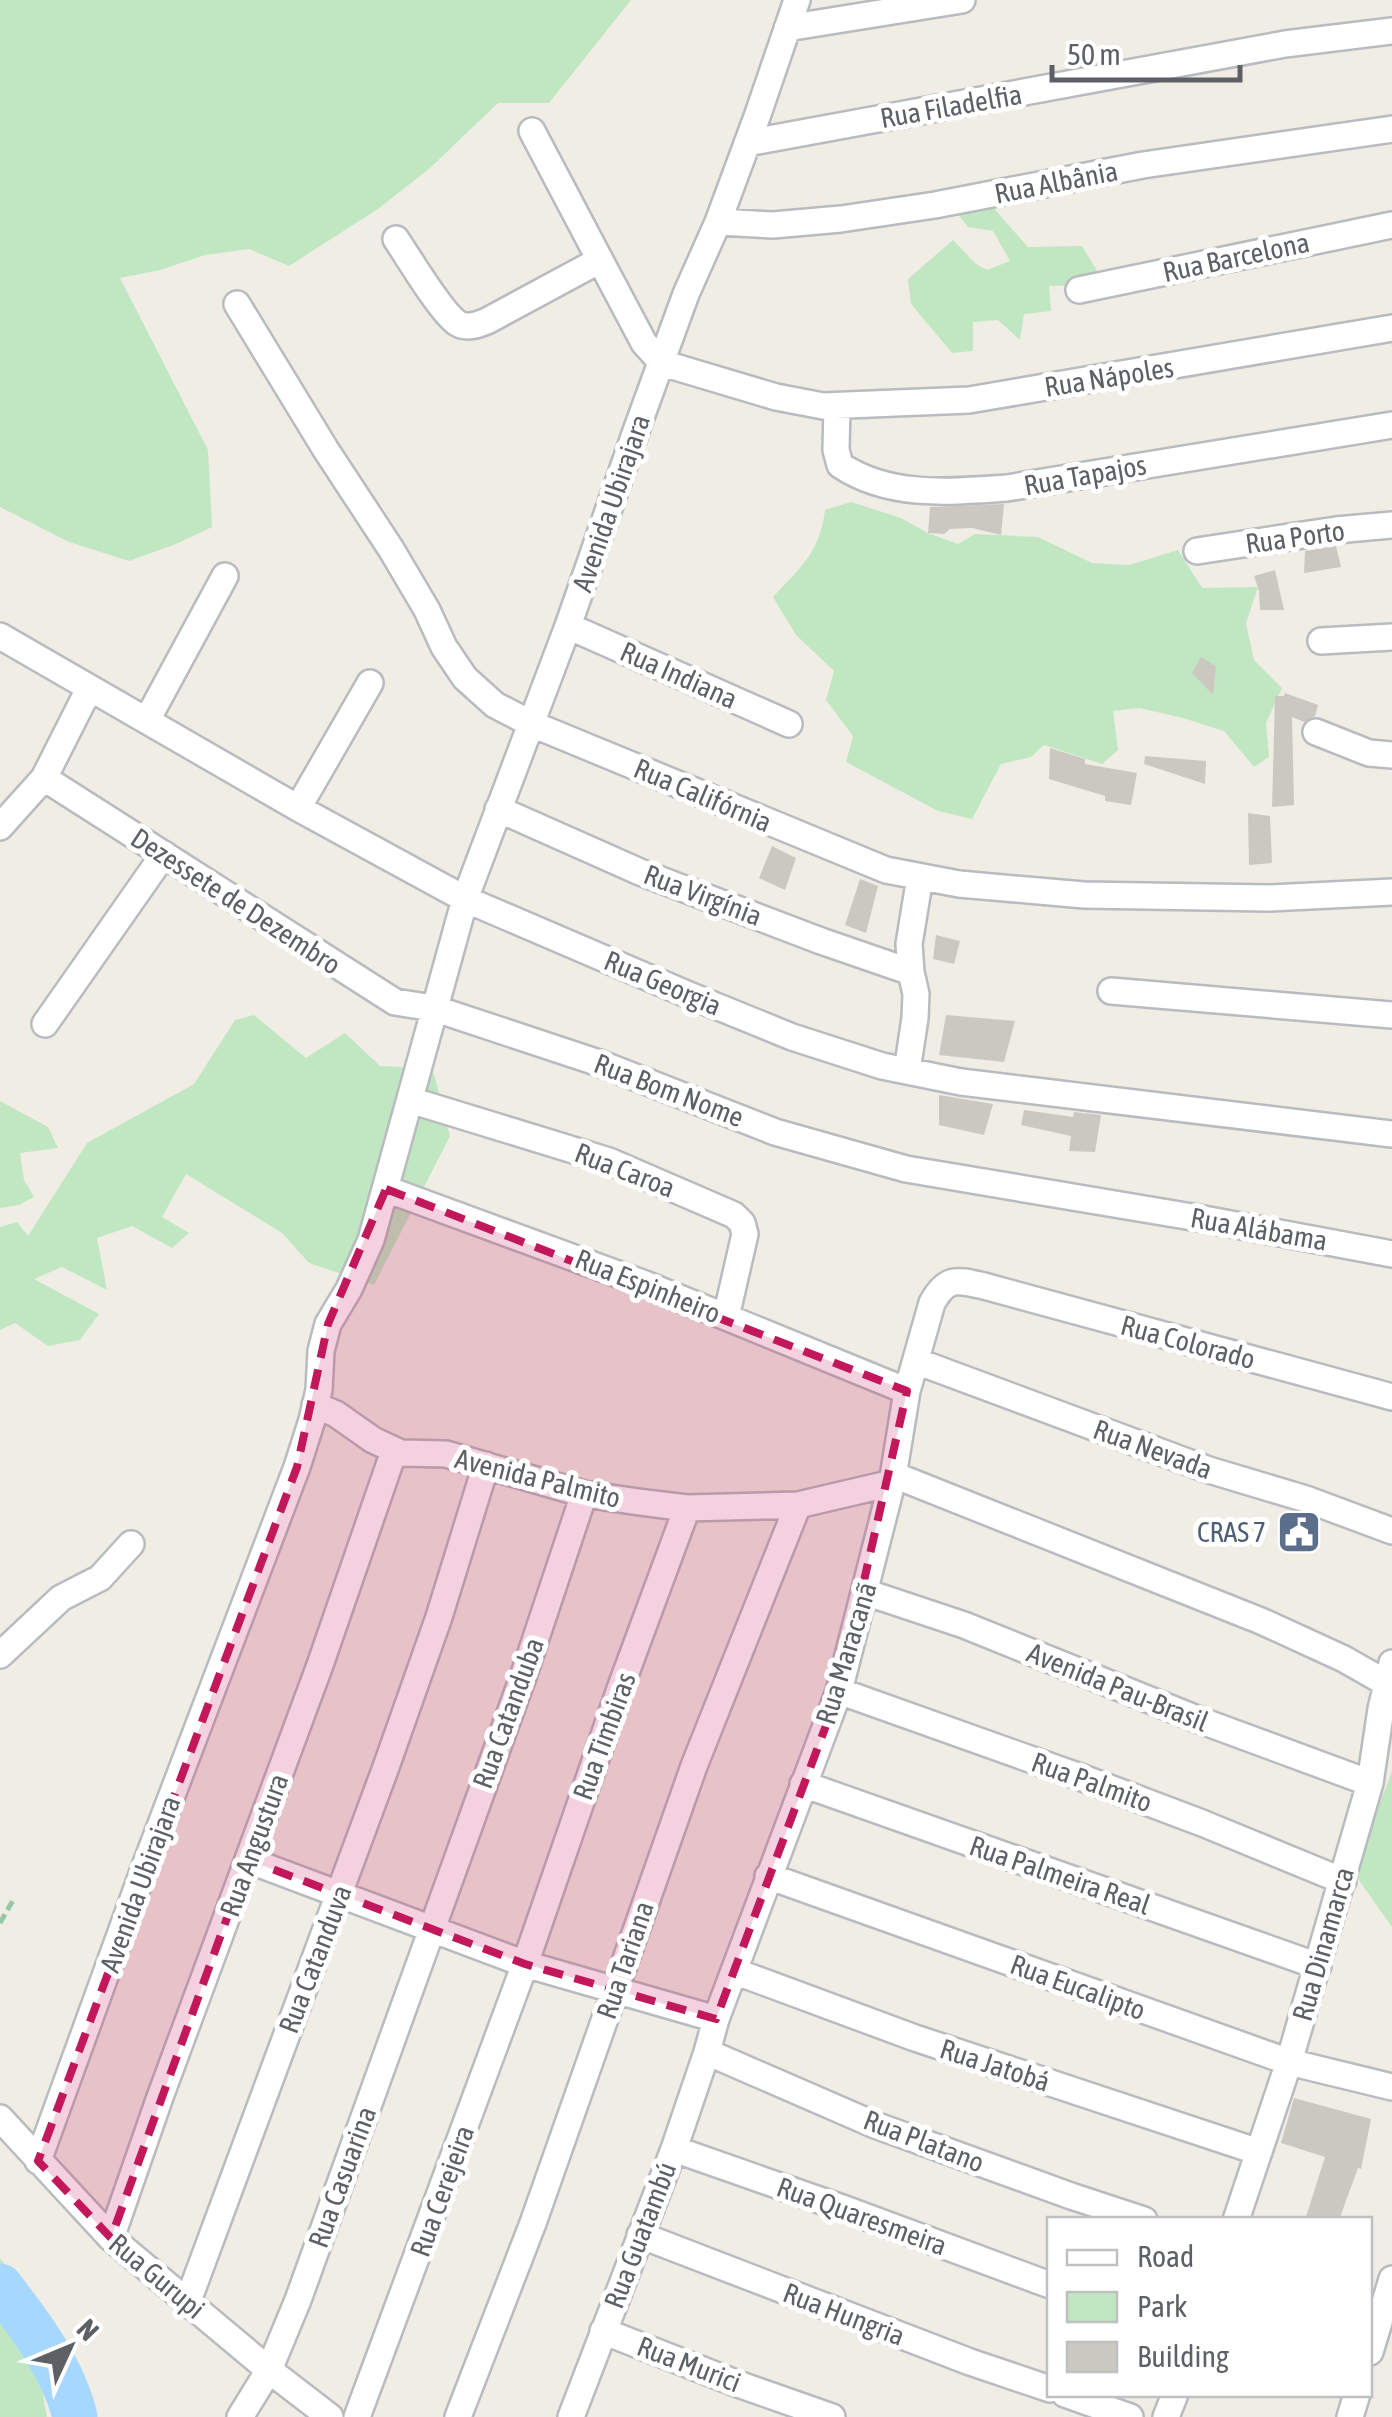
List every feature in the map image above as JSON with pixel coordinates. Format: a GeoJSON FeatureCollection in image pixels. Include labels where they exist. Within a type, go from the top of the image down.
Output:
{"type":"FeatureCollection","features":[{"type":"Feature","properties":{"kind":"street","name":"Avenida Ubirajara"},"geometry":{"type":"LineString","coordinates":[[38,2161],[297,1466],[319,1390],[321,1351],[328,1324],[364,1257],[386,1189],[465,899],[797,0]]}},
{"type":"Feature","properties":{"kind":"street"},"geometry":{"type":"LineString","coordinates":[[787,28],[962,0]]}},
{"type":"Feature","properties":{"kind":"street","name":"Rua Filadelfia"},"geometry":{"type":"LineString","coordinates":[[747,143],[1284,44],[1392,31]]}},
{"type":"Feature","properties":{"kind":"street","name":"Rua Albânia"},"geometry":{"type":"LineString","coordinates":[[718,222],[842,220],[1143,165],[1392,129]]}},
{"type":"Feature","properties":{"kind":"street"},"geometry":{"type":"LineString","coordinates":[[532,131],[644,343],[662,362]]}},
{"type":"Feature","properties":{"kind":"street","name":"Rua Barcelona"},"geometry":{"type":"LineString","coordinates":[[1079,290],[1392,225]]}},
{"type":"Feature","properties":{"kind":"street"},"geometry":{"type":"LineString","coordinates":[[396,239],[458,324],[472,326],[600,260]]}},
{"type":"Feature","properties":{"kind":"street","name":"Rua Califórnia"},"geometry":{"type":"LineString","coordinates":[[237,304],[391,549],[444,648],[465,678],[495,704],[532,724],[886,870],[959,884],[1084,895],[1269,898],[1392,892]]}},
{"type":"Feature","properties":{"kind":"street","name":"Rua Nápoles"},"geometry":{"type":"LineString","coordinates":[[662,362],[776,397],[830,406],[968,400],[1392,328]]}},
{"type":"Feature","properties":{"kind":"street","name":"Rua Tapajos"},"geometry":{"type":"LineString","coordinates":[[830,406],[840,465],[878,485],[946,493],[1007,488],[1392,425]]}},
{"type":"Feature","properties":{"kind":"street","name":"Rua Porto"},"geometry":{"type":"LineString","coordinates":[[1197,551],[1392,524]]}},
{"type":"Feature","properties":{"kind":"street"},"geometry":{"type":"LineString","coordinates":[[146,720],[225,576]]}},
{"type":"Feature","properties":{"kind":"street","name":"Rua Indiana"},"geometry":{"type":"LineString","coordinates":[[568,626],[789,724]]}},
{"type":"Feature","properties":{"kind":"street","name":"Rua Georgia"},"geometry":{"type":"LineString","coordinates":[[0,636],[298,808],[465,899],[792,1037],[882,1066],[960,1082],[1392,1134]]}},
{"type":"Feature","properties":{"kind":"street"},"geometry":{"type":"LineString","coordinates":[[1322,642],[1392,637]]}},
{"type":"Feature","properties":{"kind":"street"},"geometry":{"type":"LineString","coordinates":[[298,808],[370,683]]}},
{"type":"Feature","properties":{"kind":"street"},"geometry":{"type":"LineString","coordinates":[[0,827],[44,778],[89,689]]}},
{"type":"Feature","properties":{"kind":"street"},"geometry":{"type":"LineString","coordinates":[[1316,732],[1369,753],[1392,754]]}},
{"type":"Feature","properties":{"kind":"street","name":"Dezessete de Dezembro"},"geometry":{"type":"LineString","coordinates":[[44,778],[395,1002],[434,1008]]}},
{"type":"Feature","properties":{"kind":"street","name":"Rua Virgínia"},"geometry":{"type":"LineString","coordinates":[[498,809],[640,872],[911,972]]}},
{"type":"Feature","properties":{"kind":"street"},"geometry":{"type":"LineString","coordinates":[[45,1024],[164,854]]}},
{"type":"Feature","properties":{"kind":"street"},"geometry":{"type":"LineString","coordinates":[[907,1071],[916,1006],[911,924],[920,876]]}},
{"type":"Feature","properties":{"kind":"street"},"geometry":{"type":"LineString","coordinates":[[1111,991],[1392,1015]]}},
{"type":"Feature","properties":{"kind":"street","name":"Rua Bom Nome"},"geometry":{"type":"LineString","coordinates":[[434,1008],[600,1063],[775,1132],[906,1169],[1125,1207]]}},
{"type":"Feature","properties":{"kind":"street","name":"Rua Caroa"},"geometry":{"type":"LineString","coordinates":[[410,1100],[609,1161],[734,1215],[745,1234],[726,1317]]}},
{"type":"Feature","properties":{"kind":"street","name":"Rua Espinheiro"},"geometry":{"type":"LineString","coordinates":[[386,1189],[566,1254],[907,1391]]}},
{"type":"Feature","properties":{"kind":"street","name":"Rua Alábama"},"geometry":{"type":"LineString","coordinates":[[1125,1207],[1392,1254]]}},
{"type":"Feature","properties":{"kind":"street","name":"Rua Maracanã"},"geometry":{"type":"LineString","coordinates":[[707,2052],[838,1690],[893,1479],[907,1391],[932,1303],[939,1291],[958,1280],[984,1286]]}},
{"type":"Feature","properties":{"kind":"street","name":"Rua Colorado"},"geometry":{"type":"LineString","coordinates":[[984,1286],[1392,1397]]}},
{"type":"Feature","properties":{"kind":"street","name":"Rua Nevada"},"geometry":{"type":"LineString","coordinates":[[916,1361],[1209,1470],[1306,1499],[1392,1531]]}},
{"type":"Feature","properties":{"kind":"street","name":"Avenida Palmito"},"geometry":{"type":"LineString","coordinates":[[315,1405],[401,1453],[446,1454],[584,1494],[687,1508],[798,1505],[893,1479]]}},
{"type":"Feature","properties":{"kind":"street","name":"Rua Angustura"},"geometry":{"type":"LineString","coordinates":[[111,2238],[320,1666],[394,1451]]}},
{"type":"Feature","properties":{"kind":"street","name":"Rua Catanduva"},"geometry":{"type":"LineString","coordinates":[[188,2301],[439,1617],[486,1466]]}},
{"type":"Feature","properties":{"kind":"street"},"geometry":{"type":"LineString","coordinates":[[893,1479],[1261,1620],[1344,1659],[1388,1691]]}},
{"type":"Feature","properties":{"kind":"street","name":"Rua Catanduba"},"geometry":{"type":"LineString","coordinates":[[430,1930],[584,1494]]}},
{"type":"Feature","properties":{"kind":"street","name":"Rua Tariana"},"geometry":{"type":"LineString","coordinates":[[458,2417],[533,2223],[694,1766],[798,1505]]}},
{"type":"Feature","properties":{"kind":"street","name":"Rua Timbiras"},"geometry":{"type":"LineString","coordinates":[[525,1964],[687,1508]]}},
{"type":"Feature","properties":{"kind":"street"},"geometry":{"type":"LineString","coordinates":[[0,1655],[61,1598],[100,1578],[130,1544]]}},
{"type":"Feature","properties":{"kind":"street","name":"Avenida Pau-Brasil"},"geometry":{"type":"LineString","coordinates":[[865,1592],[964,1625],[1370,1784]]}},
{"type":"Feature","properties":{"kind":"street","name":"Rua Palmito"},"geometry":{"type":"LineString","coordinates":[[838,1690],[1202,1823],[1342,1881]]}},
{"type":"Feature","properties":{"kind":"street","name":"Rua Dinamarca"},"geometry":{"type":"LineString","coordinates":[[1237,2217],[1318,1966],[1370,1784],[1388,1691]]}},
{"type":"Feature","properties":{"kind":"street","name":"Rua Palmeira Real"},"geometry":{"type":"LineString","coordinates":[[803,1784],[1318,1966]]}},
{"type":"Feature","properties":{"kind":"street"},"geometry":{"type":"LineString","coordinates":[[248,1860],[525,1964],[716,2019]]}},
{"type":"Feature","properties":{"kind":"street","name":"Rua Eucalipto"},"geometry":{"type":"LineString","coordinates":[[768,1876],[1289,2062],[1392,2087]]}},
{"type":"Feature","properties":{"kind":"street","name":"Rua Casuarina"},"geometry":{"type":"LineString","coordinates":[[240,2417],[269,2370],[298,2300],[430,1930]]}},
{"type":"Feature","properties":{"kind":"street","name":"Rua Cerejeira"},"geometry":{"type":"LineString","coordinates":[[357,2417],[525,1964]]}},
{"type":"Feature","properties":{"kind":"street","name":"Rua Jatobá"},"geometry":{"type":"LineString","coordinates":[[734,1971],[915,2038],[1258,2152]]}},
{"type":"Feature","properties":{"kind":"street","name":"Rua Guatambú"},"geometry":{"type":"LineString","coordinates":[[572,2417],[707,2052]]}},
{"type":"Feature","properties":{"kind":"street","name":"Rua Platano"},"geometry":{"type":"LineString","coordinates":[[707,2052],[875,2124],[1135,2217]]}},
{"type":"Feature","properties":{"kind":"street","name":"Rua Gurupi"},"geometry":{"type":"LineString","coordinates":[[0,2118],[111,2238],[330,2417]]}},
{"type":"Feature","properties":{"kind":"street","name":"Rua Quaresmeira"},"geometry":{"type":"LineString","coordinates":[[674,2149],[1047,2284]]}},
{"type":"Feature","properties":{"kind":"street","name":"Rua Hungria"},"geometry":{"type":"LineString","coordinates":[[640,2235],[1047,2388]]}},
{"type":"Feature","properties":{"kind":"street"},"geometry":{"type":"LineString","coordinates":[[1378,2347],[1392,2279]]}},
{"type":"Feature","properties":{"kind":"street","name":"Rua Murici"},"geometry":{"type":"LineString","coordinates":[[603,2331],[832,2417]]}},
{"type":"Feature","properties":{"kind":"street"},"geometry":{"type":"LineString","coordinates":[[1073,2397],[1130,2417]]}},
{"type":"Feature","properties":{"kind":"path"},"geometry":{"type":"LineString","coordinates":[[0,1923],[15,1896]]}},
{"type":"Feature","properties":{"kind":"highlighted area"},"geometry":{"type":"Polygon","coordinates":[[[386,1189],[907,1391],[839,1691],[716,2019],[525,1964],[248,1860],[111,2238],[38,2161],[297,1467],[328,1324],[386,1189]]]}},
{"type":"Feature","properties":{"kind":"green space"},"geometry":{"type":"Polygon","coordinates":[[[0,0],[631,0],[549,103],[498,103],[430,168],[378,209],[289,266],[249,249],[205,255],[120,278],[208,450],[212,527],[129,561],[69,542],[0,507],[0,0]]]}},
{"type":"Feature","properties":{"kind":"green space"},"geometry":{"type":"Polygon","coordinates":[[[991,205],[1028,247],[1082,246],[1105,284],[1049,286],[1051,311],[1024,314],[1020,340],[998,320],[973,322],[973,351],[952,353],[911,304],[908,279],[953,240],[987,270],[1010,261],[993,231],[968,227],[957,213],[991,205]]]}},
{"type":"Feature","properties":{"kind":"green space"},"geometry":{"type":"Polygon","coordinates":[[[851,502],[901,518],[958,544],[975,534],[1038,537],[1092,563],[1129,565],[1178,550],[1202,588],[1258,587],[1246,623],[1254,660],[1282,688],[1266,723],[1269,757],[1254,767],[1224,731],[1139,708],[1113,711],[1118,750],[1102,764],[1044,745],[1031,757],[1001,764],[972,819],[938,811],[846,762],[853,736],[826,700],[834,671],[796,635],[773,597],[814,548],[825,510],[851,502]]]}},
{"type":"Feature","properties":{"kind":"green space"},"geometry":{"type":"Polygon","coordinates":[[[254,1015],[306,1058],[345,1033],[380,1066],[434,1074],[450,1136],[374,1285],[309,1263],[282,1233],[186,1174],[162,1217],[189,1233],[172,1248],[132,1226],[97,1238],[107,1290],[62,1267],[34,1279],[99,1314],[80,1340],[48,1346],[15,1323],[0,1330],[0,1227],[17,1222],[28,1236],[87,1143],[194,1084],[235,1020],[254,1015]]]}},
{"type":"Feature","properties":{"kind":"green space"},"geometry":{"type":"Polygon","coordinates":[[[0,1101],[48,1127],[58,1148],[20,1153],[24,1180],[34,1197],[0,1208],[0,1101]]]}},
{"type":"Feature","properties":{"kind":"green space"},"geometry":{"type":"Polygon","coordinates":[[[1392,1771],[1392,1927],[1353,1872],[1392,1771]]]}},
{"type":"Feature","properties":{"kind":"green space"},"geometry":{"type":"Polygon","coordinates":[[[0,2258],[45,2318],[41,2384],[47,2417],[0,2417],[0,2258]]]}},
{"type":"Feature","properties":{"kind":"building"},"geometry":{"type":"Polygon","coordinates":[[[1004,504],[1001,535],[972,528],[928,533],[930,507],[1004,504]]]}},
{"type":"Feature","properties":{"kind":"building"},"geometry":{"type":"Polygon","coordinates":[[[1336,546],[1341,567],[1304,573],[1305,551],[1336,546]]]}},
{"type":"Feature","properties":{"kind":"building"},"geometry":{"type":"Polygon","coordinates":[[[1275,570],[1284,610],[1260,610],[1254,576],[1275,570]]]}},
{"type":"Feature","properties":{"kind":"building"},"geometry":{"type":"Polygon","coordinates":[[[1201,657],[1216,666],[1213,695],[1192,673],[1201,657]]]}},
{"type":"Feature","properties":{"kind":"building"},"geometry":{"type":"Polygon","coordinates":[[[1285,693],[1318,705],[1315,716],[1304,722],[1292,717],[1294,805],[1272,807],[1275,696],[1285,693]]]}},
{"type":"Feature","properties":{"kind":"building"},"geometry":{"type":"Polygon","coordinates":[[[1050,748],[1085,759],[1085,764],[1137,773],[1131,805],[1105,801],[1105,796],[1049,779],[1050,748]]]}},
{"type":"Feature","properties":{"kind":"building"},"geometry":{"type":"Polygon","coordinates":[[[1145,756],[1206,761],[1205,784],[1144,764],[1145,756]]]}},
{"type":"Feature","properties":{"kind":"building"},"geometry":{"type":"Polygon","coordinates":[[[1248,813],[1270,816],[1272,863],[1249,865],[1248,813]]]}},
{"type":"Feature","properties":{"kind":"building"},"geometry":{"type":"Polygon","coordinates":[[[772,846],[796,858],[785,890],[759,878],[772,846]]]}},
{"type":"Feature","properties":{"kind":"building"},"geometry":{"type":"Polygon","coordinates":[[[860,879],[878,886],[866,933],[845,925],[860,879]]]}},
{"type":"Feature","properties":{"kind":"building"},"geometry":{"type":"Polygon","coordinates":[[[936,935],[960,941],[954,964],[933,959],[936,935]]]}},
{"type":"Feature","properties":{"kind":"building"},"geometry":{"type":"Polygon","coordinates":[[[946,1015],[1015,1021],[1004,1062],[939,1055],[946,1015]]]}},
{"type":"Feature","properties":{"kind":"building"},"geometry":{"type":"Polygon","coordinates":[[[939,1095],[993,1104],[984,1135],[939,1125],[939,1095]]]}},
{"type":"Feature","properties":{"kind":"building"},"geometry":{"type":"Polygon","coordinates":[[[1024,1110],[1073,1117],[1074,1112],[1101,1115],[1095,1152],[1069,1151],[1071,1136],[1021,1125],[1024,1110]]]}},
{"type":"Feature","properties":{"kind":"building"},"geometry":{"type":"Polygon","coordinates":[[[1294,2098],[1371,2119],[1361,2169],[1358,2168],[1340,2217],[1306,2217],[1325,2157],[1281,2143],[1294,2098]]]}},
{"type":"Feature","properties":{"kind":"waterway"},"geometry":{"type":"LineString","coordinates":[[0,2286],[54,2365],[75,2417]]}},
{"type":"Feature","properties":{"kind":"place","name":"CRAS 7"},"geometry":{"type":"Point","coordinates":[1299,1532]}}]}
